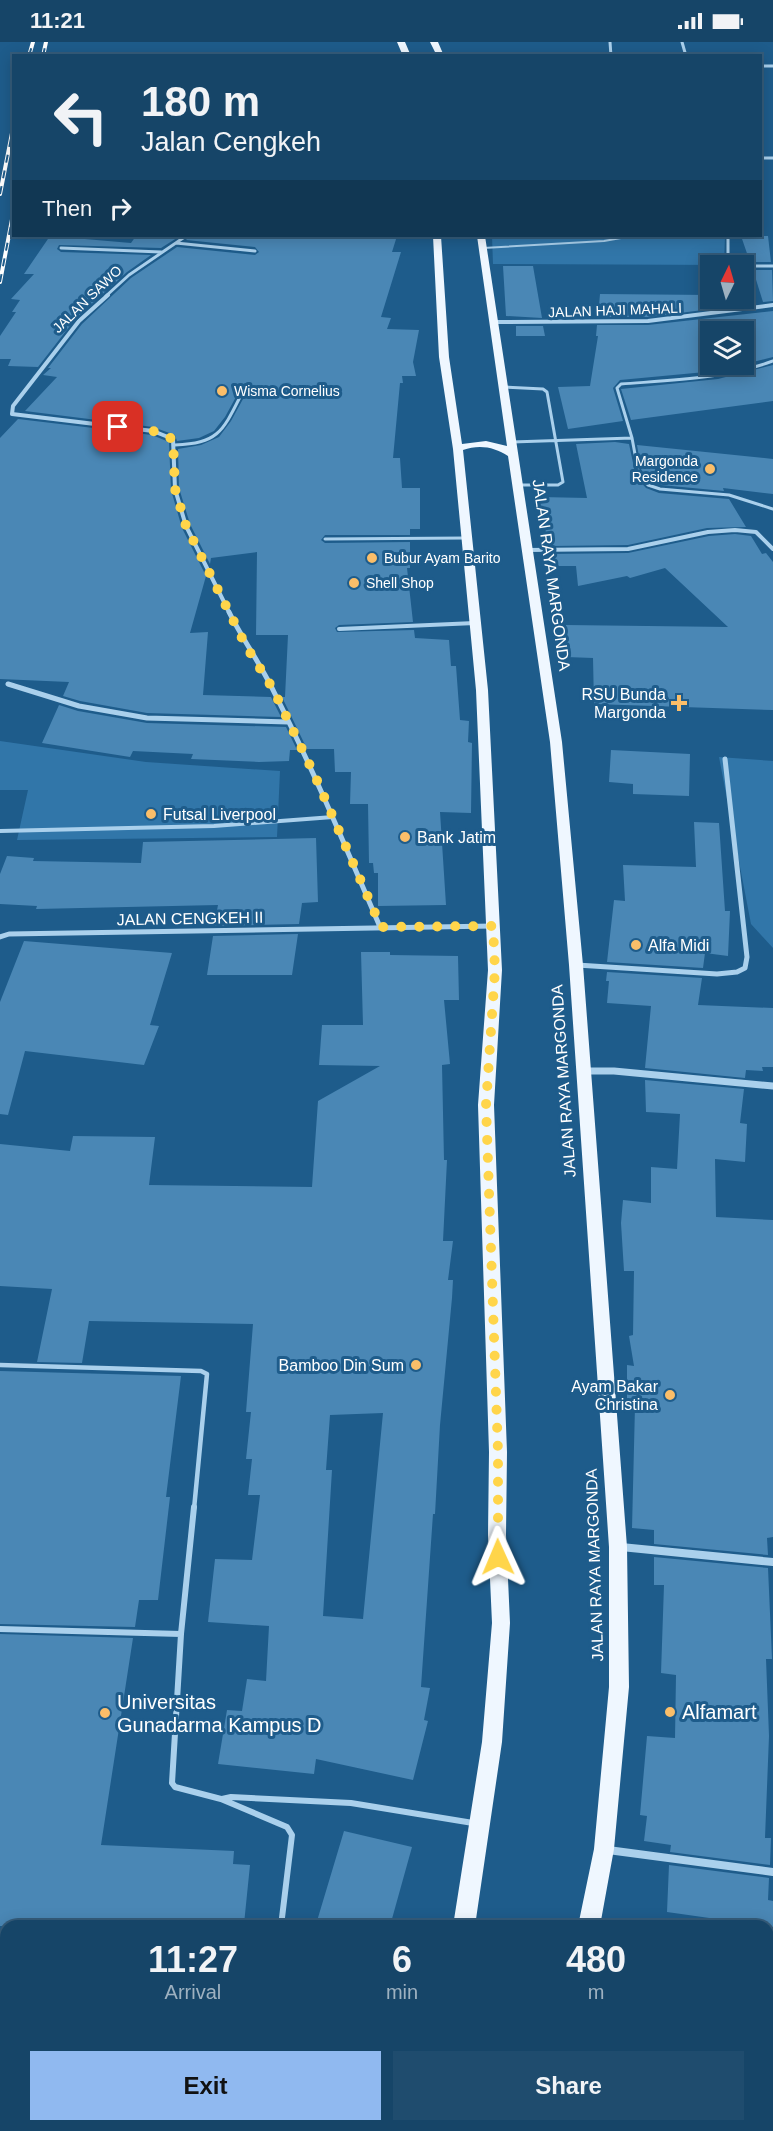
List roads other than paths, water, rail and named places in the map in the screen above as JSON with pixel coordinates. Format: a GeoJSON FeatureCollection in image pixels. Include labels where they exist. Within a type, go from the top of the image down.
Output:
{"type":"FeatureCollection","features":[{"type":"Feature","properties":{"kind":"main road"},"geometry":{"type":"LineString","coordinates":[[437,237],[444,357],[458,449],[482,690],[495,970],[486,1105],[498,1440],[497,1535],[501,1623],[492,1742],[465,1920]]}},
{"type":"Feature","properties":{"kind":"main road","name":"JALAN RAYA MARGONDA"},"geometry":{"type":"LineString","coordinates":[[482,242],[556,742],[576,965],[618,1547],[619,1687],[604,1849],[590,1920]]}},
{"type":"Feature","properties":{"kind":"main road"},"geometry":{"type":"LineString","coordinates":[[456,432],[467,436],[500,435],[511,442],[503,447],[466,445],[458,449]]}},
{"type":"Feature","properties":{"kind":"street","name":"JALAN SAWO"},"geometry":{"type":"LineString","coordinates":[[175,445],[171,436],[163,433],[18,416],[12,411],[60,342],[79,321],[120,282],[185,237]]}},
{"type":"Feature","properties":{"kind":"street"},"geometry":{"type":"LineString","coordinates":[[728,255],[729,237]]}},
{"type":"Feature","properties":{"kind":"street"},"geometry":{"type":"LineString","coordinates":[[176,243],[255,251]]}},
{"type":"Feature","properties":{"kind":"street"},"geometry":{"type":"LineString","coordinates":[[61,248],[162,252]]}},
{"type":"Feature","properties":{"kind":"street"},"geometry":{"type":"LineString","coordinates":[[754,266],[773,266]]}},
{"type":"Feature","properties":{"kind":"street","name":"JALAN HAJI MAHALI"},"geometry":{"type":"LineString","coordinates":[[494,322],[648,321],[773,305]]}},
{"type":"Feature","properties":{"kind":"street"},"geometry":{"type":"LineString","coordinates":[[175,445],[175,489],[186,526],[246,646],[273,689],[381,927]]}},
{"type":"Feature","properties":{"kind":"street"},"geometry":{"type":"LineString","coordinates":[[526,550],[642,547],[688,534],[748,530],[760,536],[773,549]]}},
{"type":"Feature","properties":{"kind":"street"},"geometry":{"type":"LineString","coordinates":[[8,684],[79,706],[147,718],[288,722]]}},
{"type":"Feature","properties":{"kind":"street"},"geometry":{"type":"LineString","coordinates":[[576,965],[717,974],[737,972],[744,968],[747,957],[725,759]]}},
{"type":"Feature","properties":{"kind":"street","name":"JALAN CENGKEH II"},"geometry":{"type":"LineString","coordinates":[[0,937],[9,934],[493,926]]}},
{"type":"Feature","properties":{"kind":"street"},"geometry":{"type":"LineString","coordinates":[[583,1071],[614,1071],[773,1086]]}},
{"type":"Feature","properties":{"kind":"street"},"geometry":{"type":"LineString","coordinates":[[618,1547],[773,1562]]}},
{"type":"Feature","properties":{"kind":"street"},"geometry":{"type":"LineString","coordinates":[[604,1849],[773,1872]]}},
{"type":"Feature","properties":{"kind":"lane"},"geometry":{"type":"LineString","coordinates":[[482,242],[604,241],[621,237]]}},
{"type":"Feature","properties":{"kind":"lane"},"geometry":{"type":"LineString","coordinates":[[773,362],[745,371],[705,378],[618,385],[633,438],[639,476],[648,484],[660,489],[729,495],[773,509]]}},
{"type":"Feature","properties":{"kind":"lane"},"geometry":{"type":"LineString","coordinates":[[503,387],[543,389],[547,392],[557,440],[561,484],[517,485]]}},
{"type":"Feature","properties":{"kind":"lane"},"geometry":{"type":"LineString","coordinates":[[175,445],[199,445],[214,439],[221,433],[240,397]]}},
{"type":"Feature","properties":{"kind":"lane"},"geometry":{"type":"LineString","coordinates":[[511,442],[633,438]]}},
{"type":"Feature","properties":{"kind":"lane"},"geometry":{"type":"LineString","coordinates":[[325,539],[466,538]]}},
{"type":"Feature","properties":{"kind":"lane"},"geometry":{"type":"LineString","coordinates":[[339,628],[476,623]]}},
{"type":"Feature","properties":{"kind":"lane"},"geometry":{"type":"LineString","coordinates":[[0,831],[214,826],[333,817]]}},
{"type":"Feature","properties":{"kind":"lane"},"geometry":{"type":"LineString","coordinates":[[0,1365],[201,1371],[207,1374],[181,1634],[172,1783],[175,1786],[221,1799],[287,1827],[292,1835],[282,1920]]}},
{"type":"Feature","properties":{"kind":"lane"},"geometry":{"type":"LineString","coordinates":[[0,1629],[181,1634]]}},
{"type":"Feature","properties":{"kind":"lane"},"geometry":{"type":"LineString","coordinates":[[221,1799],[231,1797],[351,1803],[481,1825]]}},
{"type":"Feature","properties":{"kind":"railway"},"geometry":{"type":"LineString","coordinates":[[30,54],[33,42]]}},
{"type":"Feature","properties":{"kind":"railway"},"geometry":{"type":"LineString","coordinates":[[43,54],[46,42]]}},
{"type":"Feature","properties":{"kind":"railway"},"geometry":{"type":"LineString","coordinates":[[0,194],[12,133]]}},
{"type":"Feature","properties":{"kind":"railway"},"geometry":{"type":"LineString","coordinates":[[0,282],[12,219]]}},
{"type":"Feature","properties":{"kind":"place","name":"Wisma Cornelius"},"geometry":{"type":"Point","coordinates":[222,391]}},
{"type":"Feature","properties":{"kind":"place","name":"Margonda Residence"},"geometry":{"type":"Point","coordinates":[710,469]}},
{"type":"Feature","properties":{"kind":"place","name":"Bubur Ayam Barito"},"geometry":{"type":"Point","coordinates":[372,558]}},
{"type":"Feature","properties":{"kind":"place","name":"Shell Shop"},"geometry":{"type":"Point","coordinates":[354,583]}},
{"type":"Feature","properties":{"kind":"place","name":"RSU Bunda Margonda"},"geometry":{"type":"Point","coordinates":[679,703]}},
{"type":"Feature","properties":{"kind":"place","name":"Futsal Liverpool"},"geometry":{"type":"Point","coordinates":[151,814]}},
{"type":"Feature","properties":{"kind":"place","name":"Bank Jatim"},"geometry":{"type":"Point","coordinates":[405,837]}},
{"type":"Feature","properties":{"kind":"place","name":"Alfa Midi"},"geometry":{"type":"Point","coordinates":[636,945]}},
{"type":"Feature","properties":{"kind":"place","name":"Bamboo Din Sum"},"geometry":{"type":"Point","coordinates":[416,1365]}},
{"type":"Feature","properties":{"kind":"place","name":"Ayam Bakar Christina"},"geometry":{"type":"Point","coordinates":[670,1395]}},
{"type":"Feature","properties":{"kind":"place","name":"Alfamart"},"geometry":{"type":"Point","coordinates":[670,1712]}},
{"type":"Feature","properties":{"kind":"place","name":"Universitas Gunadarma Kampus D"},"geometry":{"type":"Point","coordinates":[105,1713]}}]}
